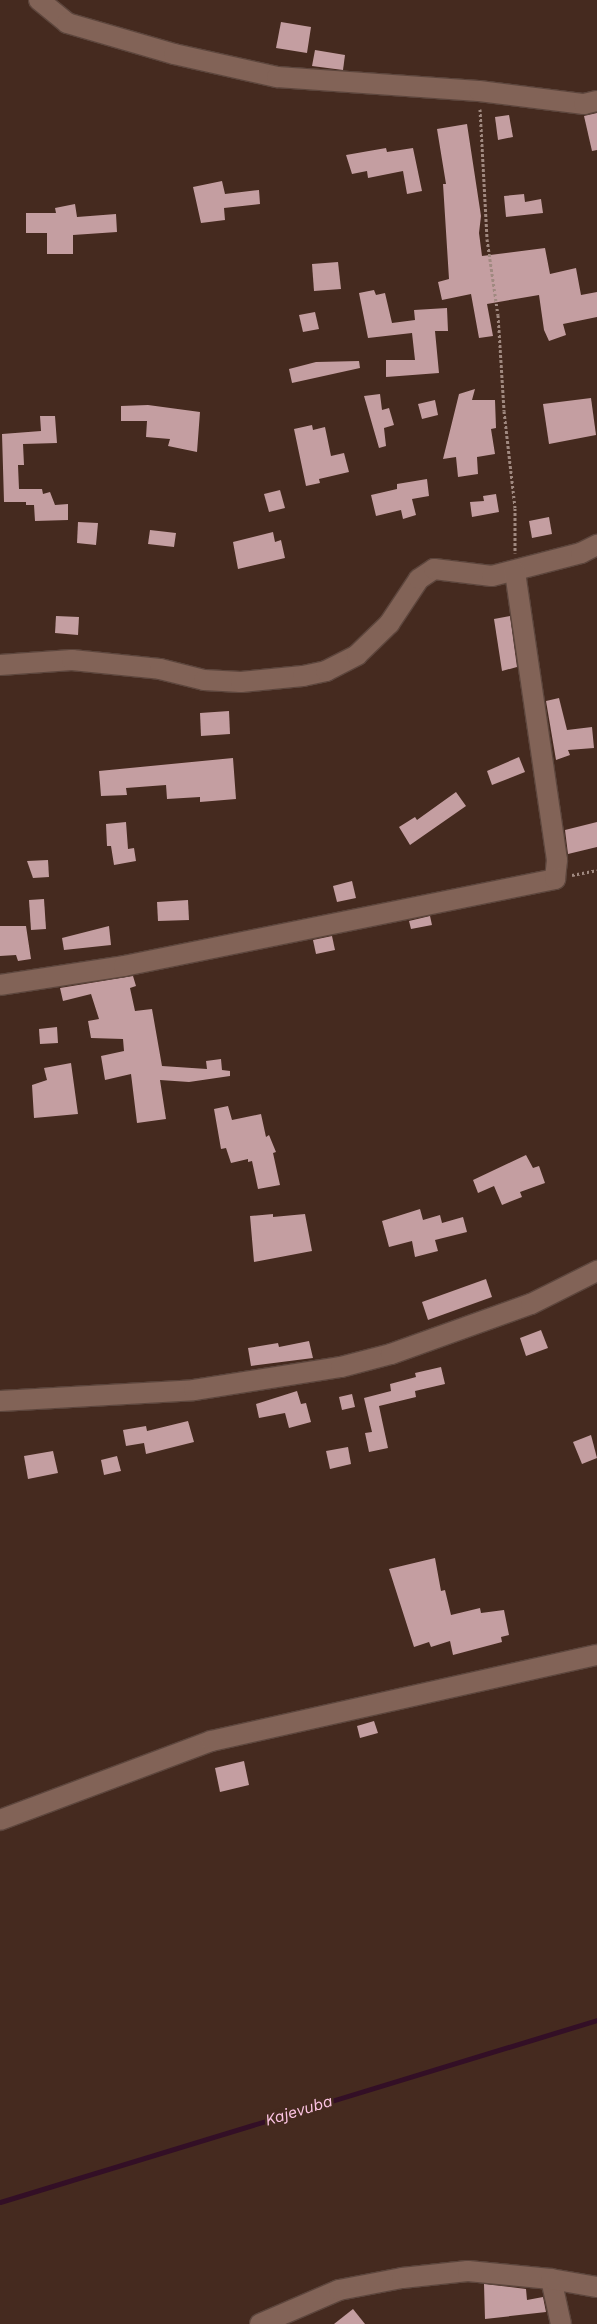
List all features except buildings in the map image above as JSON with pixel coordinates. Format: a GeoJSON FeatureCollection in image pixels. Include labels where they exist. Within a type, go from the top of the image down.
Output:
{"type":"FeatureCollection","features":[{"type":"Feature","properties":{"kind":"street"},"geometry":{"type":"LineString","coordinates":[[39,0],[67,23],[174,54],[277,76],[479,91],[584,104],[597,101]]}},
{"type":"Feature","properties":{"kind":"street"},"geometry":{"type":"LineString","coordinates":[[0,665],[72,660],[160,669],[204,680],[241,682],[303,676],[326,671],[357,655],[389,624],[419,579],[434,569],[492,576],[515,572],[581,553],[597,545]]}},
{"type":"Feature","properties":{"kind":"street"},"geometry":{"type":"LineString","coordinates":[[0,985],[124,966],[555,879],[557,860],[515,572]]}},
{"type":"Feature","properties":{"kind":"street"},"geometry":{"type":"LineString","coordinates":[[0,1401],[194,1390],[341,1367],[391,1354],[531,1304],[597,1271]]}},
{"type":"Feature","properties":{"kind":"street"},"geometry":{"type":"LineString","coordinates":[[0,1820],[212,1740],[597,1655]]}},
{"type":"Feature","properties":{"kind":"street"},"geometry":{"type":"LineString","coordinates":[[260,2324],[339,2290],[402,2278],[468,2271],[551,2279],[597,2288]]}},
{"type":"Feature","properties":{"kind":"street"},"geometry":{"type":"LineString","coordinates":[[551,2279],[561,2324]]}},
{"type":"Feature","properties":{"kind":"path"},"geometry":{"type":"LineString","coordinates":[[479,91],[487,239],[498,315],[504,411],[515,508],[515,572]]}},
{"type":"Feature","properties":{"kind":"path"},"geometry":{"type":"LineString","coordinates":[[555,879],[597,870]]}},
{"type":"Feature","properties":{"kind":"waterway","name":"Kajevuba"},"geometry":{"type":"LineString","coordinates":[[0,2202],[597,2020]]}}]}
